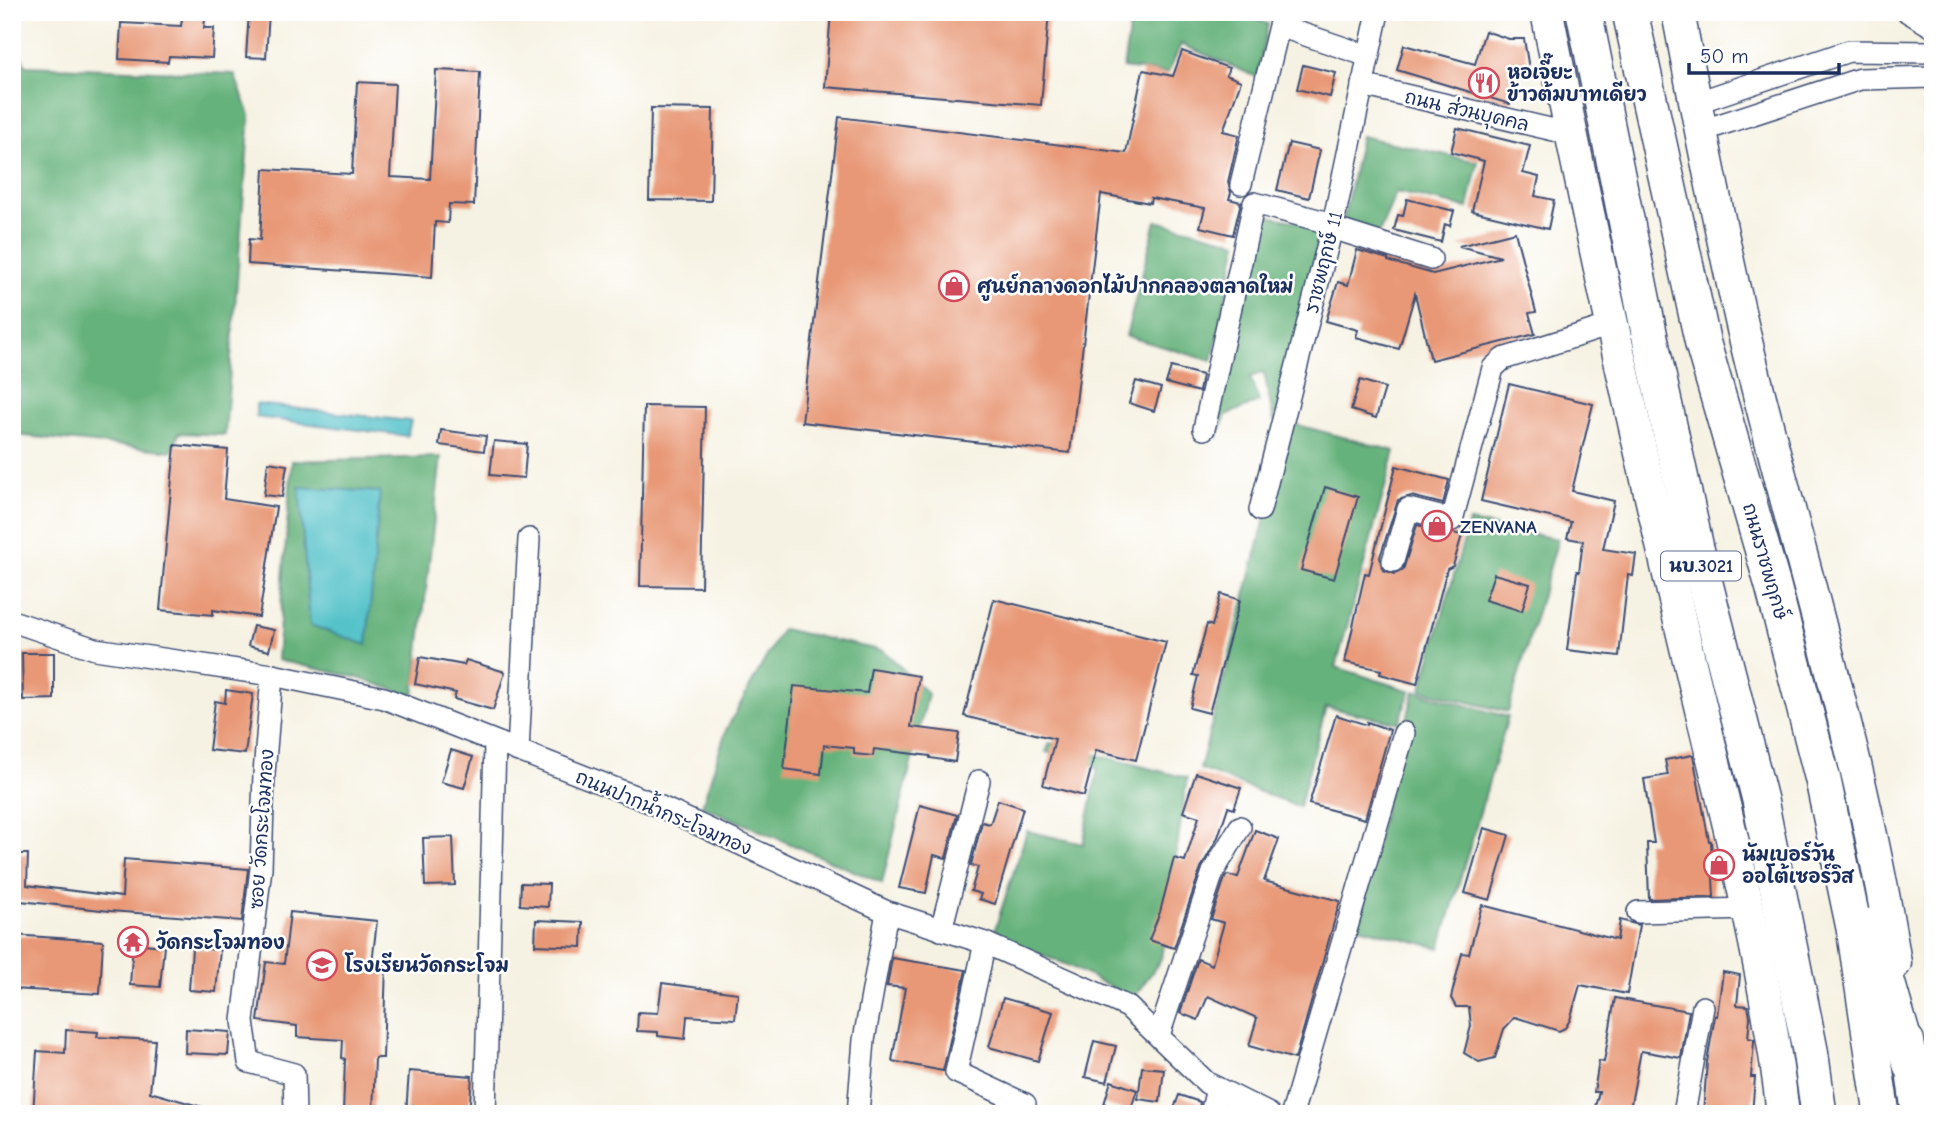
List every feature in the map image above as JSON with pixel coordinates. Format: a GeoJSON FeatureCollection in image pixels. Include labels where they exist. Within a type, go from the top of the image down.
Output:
{"type":"FeatureCollection","features":[{"type":"Feature","properties":{"kind":"main road","name":"นบ.3021"},"geometry":{"type":"LineString","coordinates":[[1547,12],[1611,325],[1749,909],[1774,1041],[1783,1114]]}},
{"type":"Feature","properties":{"kind":"main road","name":"ถนนราชพฤกษ์"},"geometry":{"type":"LineString","coordinates":[[1678,12],[1743,330],[1871,836],[1893,948],[1918,1114]]}},
{"type":"Feature","properties":{"kind":"main road","name":"นบ.3021"},"geometry":{"type":"LineString","coordinates":[[1585,15],[1654,357],[1696,548],[1760,800],[1810,1050],[1819,1114]]}},
{"type":"Feature","properties":{"kind":"main road","name":"ถนนราชพฤกษ์"},"geometry":{"type":"LineString","coordinates":[[1630,15],[1703,344],[1773,586],[1823,780],[1854,928],[1882,1114]]}},
{"type":"Feature","properties":{"kind":"main road"},"geometry":{"type":"LineString","coordinates":[[1823,780],[1888,980],[1911,1065]]}},
{"type":"Feature","properties":{"kind":"street","name":"ราชพฤกษ์ 11"},"geometry":{"type":"LineString","coordinates":[[1260,510],[1333,226],[1378,12]]}},
{"type":"Feature","properties":{"kind":"street"},"geometry":{"type":"LineString","coordinates":[[1908,12],[1933,27]]}},
{"type":"Feature","properties":{"kind":"street"},"geometry":{"type":"LineString","coordinates":[[1241,184],[1280,19],[1368,56]]}},
{"type":"Feature","properties":{"kind":"street"},"geometry":{"type":"LineString","coordinates":[[1698,117],[1849,51],[1931,53]]}},
{"type":"Feature","properties":{"kind":"street"},"geometry":{"type":"LineString","coordinates":[[1698,117],[1860,79],[1933,77]]}},
{"type":"Feature","properties":{"kind":"street","name":"ถนน ส่วนบุคคล"},"geometry":{"type":"LineString","coordinates":[[1362,85],[1571,134]]}},
{"type":"Feature","properties":{"kind":"street"},"geometry":{"type":"LineString","coordinates":[[1204,429],[1254,203],[1431,259]]}},
{"type":"Feature","properties":{"kind":"street"},"geometry":{"type":"LineString","coordinates":[[1393,561],[1408,509],[1452,520],[1493,368],[1503,359],[1611,325]]}},
{"type":"Feature","properties":{"kind":"street"},"geometry":{"type":"LineString","coordinates":[[518,751],[529,539]]}},
{"type":"Feature","properties":{"kind":"street","name":"ถนนปากน้ำกระโจมทอง"},"geometry":{"type":"LineString","coordinates":[[12,621],[95,649],[272,675],[384,698],[495,744],[652,803],[887,912],[985,943],[1128,1007],[1207,1083],[1269,1114]]}},
{"type":"Feature","properties":{"kind":"street","name":"ซอย วัดกระโจมทอง"},"geometry":{"type":"LineString","coordinates":[[272,675],[264,774],[261,868],[243,1021],[249,1062],[294,1073],[295,1114]]}},
{"type":"Feature","properties":{"kind":"street"},"geometry":{"type":"LineString","coordinates":[[1292,1114],[1404,733]]}},
{"type":"Feature","properties":{"kind":"street"},"geometry":{"type":"LineString","coordinates":[[485,1114],[495,744]]}},
{"type":"Feature","properties":{"kind":"street"},"geometry":{"type":"LineString","coordinates":[[941,930],[979,781]]}},
{"type":"Feature","properties":{"kind":"street"},"geometry":{"type":"LineString","coordinates":[[1159,1035],[1213,872],[1240,827]]}},
{"type":"Feature","properties":{"kind":"street"},"geometry":{"type":"LineString","coordinates":[[1638,912],[1749,909]]}},
{"type":"Feature","properties":{"kind":"street"},"geometry":{"type":"LineString","coordinates":[[858,1114],[864,1040],[887,912]]}},
{"type":"Feature","properties":{"kind":"street"},"geometry":{"type":"LineString","coordinates":[[985,943],[956,1072],[1025,1104],[1024,1114]]}},
{"type":"Feature","properties":{"kind":"street"},"geometry":{"type":"LineString","coordinates":[[1684,1114],[1703,1007]]}},
{"type":"Feature","properties":{"kind":"street"},"geometry":{"type":"LineString","coordinates":[[1211,1114],[1217,1088]]}},
{"type":"Feature","properties":{"kind":"green space"},"geometry":{"type":"Polygon","coordinates":[[[1132,12],[1237,12],[1268,24],[1257,77],[1181,44],[1168,73],[1123,68],[1132,12]]]}},
{"type":"Feature","properties":{"kind":"green space"},"geometry":{"type":"Polygon","coordinates":[[[12,36],[26,66],[234,74],[250,115],[225,435],[179,433],[172,451],[16,435],[21,265],[12,264],[12,36]]]}},
{"type":"Feature","properties":{"kind":"green space"},"geometry":{"type":"Polygon","coordinates":[[[1361,136],[1478,162],[1468,208],[1396,192],[1378,236],[1343,222],[1361,136]]]}},
{"type":"Feature","properties":{"kind":"green space"},"geometry":{"type":"Polygon","coordinates":[[[1259,214],[1324,227],[1274,422],[1264,372],[1250,377],[1259,402],[1226,415],[1217,438],[1204,429],[1259,214]]]}},
{"type":"Feature","properties":{"kind":"green space"},"geometry":{"type":"Polygon","coordinates":[[[1156,221],[1238,242],[1212,361],[1126,336],[1156,221]]]}},
{"type":"Feature","properties":{"kind":"green space"},"geometry":{"type":"Polygon","coordinates":[[[1290,423],[1395,451],[1336,667],[1410,691],[1399,723],[1326,707],[1299,807],[1200,769],[1290,423]]]}},
{"type":"Feature","properties":{"kind":"green space"},"geometry":{"type":"Polygon","coordinates":[[[441,457],[414,696],[355,677],[277,660],[292,461],[441,457]]]}},
{"type":"Feature","properties":{"kind":"green space"},"geometry":{"type":"Polygon","coordinates":[[[1469,522],[1558,539],[1508,712],[1421,690],[1469,522]]]}},
{"type":"Feature","properties":{"kind":"green space"},"geometry":{"type":"Polygon","coordinates":[[[782,629],[884,651],[928,694],[882,883],[702,806],[726,730],[782,629]]]}},
{"type":"Feature","properties":{"kind":"green space"},"geometry":{"type":"Polygon","coordinates":[[[1414,691],[1508,717],[1440,948],[1355,926],[1414,691]]]}},
{"type":"Feature","properties":{"kind":"green space"},"geometry":{"type":"Polygon","coordinates":[[[1050,743],[1187,778],[1161,959],[1133,999],[1072,967],[993,935],[1027,831],[1083,844],[1098,768],[1046,752],[1050,743]]]}},
{"type":"Feature","properties":{"kind":"water"},"geometry":{"type":"Polygon","coordinates":[[[256,404],[411,421],[407,436],[256,417],[256,404]]]}},
{"type":"Feature","properties":{"kind":"water"},"geometry":{"type":"Polygon","coordinates":[[[299,487],[380,492],[367,645],[310,625],[299,487]]]}},
{"type":"Feature","properties":{"kind":"building"},"geometry":{"type":"Polygon","coordinates":[[[183,12],[206,12],[204,28],[214,28],[212,58],[169,56],[168,62],[119,59],[121,23],[181,26],[183,12]]]}},
{"type":"Feature","properties":{"kind":"building"},"geometry":{"type":"Polygon","coordinates":[[[249,12],[269,12],[266,58],[246,57],[249,12]]]}},
{"type":"Feature","properties":{"kind":"building"},"geometry":{"type":"Polygon","coordinates":[[[831,12],[1049,12],[1041,105],[825,87],[831,12]]]}},
{"type":"Feature","properties":{"kind":"building"},"geometry":{"type":"Polygon","coordinates":[[[1485,31],[1509,39],[1524,39],[1530,75],[1518,74],[1510,104],[1397,70],[1404,45],[1475,64],[1485,31]]]}},
{"type":"Feature","properties":{"kind":"building","name":"ศูนย์กลางดอกไม้ปากคลองตลาดใหม่"},"geometry":{"type":"Polygon","coordinates":[[[1182,51],[1229,68],[1226,75],[1241,81],[1223,131],[1239,135],[1228,182],[1231,193],[1229,199],[1241,202],[1233,235],[1200,227],[1205,208],[1151,198],[1150,203],[1101,194],[1070,453],[802,422],[839,117],[1126,153],[1143,70],[1173,76],[1182,51]]]}},
{"type":"Feature","properties":{"kind":"building"},"geometry":{"type":"Polygon","coordinates":[[[1303,65],[1336,73],[1330,97],[1297,89],[1303,65]]]}},
{"type":"Feature","properties":{"kind":"building"},"geometry":{"type":"Polygon","coordinates":[[[436,70],[480,72],[474,205],[449,204],[448,223],[435,222],[432,277],[248,264],[249,239],[260,240],[264,169],[352,174],[357,82],[395,84],[390,177],[430,179],[436,70]]]}},
{"type":"Feature","properties":{"kind":"building"},"geometry":{"type":"Polygon","coordinates":[[[651,108],[713,109],[711,201],[649,200],[651,108]]]}},
{"type":"Feature","properties":{"kind":"building"},"geometry":{"type":"Polygon","coordinates":[[[1457,128],[1530,146],[1523,173],[1539,177],[1535,196],[1554,200],[1548,229],[1472,211],[1484,161],[1451,152],[1457,128]]]}},
{"type":"Feature","properties":{"kind":"building"},"geometry":{"type":"Polygon","coordinates":[[[1289,143],[1320,150],[1309,198],[1277,190],[1289,143]]]}},
{"type":"Feature","properties":{"kind":"building"},"geometry":{"type":"Polygon","coordinates":[[[1407,199],[1454,211],[1450,226],[1445,224],[1441,242],[1394,230],[1398,215],[1403,216],[1407,199]]]}},
{"type":"Feature","properties":{"kind":"building"},"geometry":{"type":"Polygon","coordinates":[[[1515,232],[1536,312],[1529,313],[1535,334],[1431,360],[1415,294],[1399,349],[1356,337],[1358,330],[1326,321],[1338,282],[1348,285],[1357,250],[1433,274],[1501,257],[1459,246],[1515,232]]]}},
{"type":"Feature","properties":{"kind":"building"},"geometry":{"type":"Polygon","coordinates":[[[1171,367],[1202,375],[1199,392],[1166,383],[1171,367]]]}},
{"type":"Feature","properties":{"kind":"building"},"geometry":{"type":"Polygon","coordinates":[[[1360,380],[1385,388],[1376,418],[1351,410],[1360,380]]]}},
{"type":"Feature","properties":{"kind":"building"},"geometry":{"type":"Polygon","coordinates":[[[1136,381],[1161,388],[1154,411],[1129,403],[1136,381]]]}},
{"type":"Feature","properties":{"kind":"building"},"geometry":{"type":"Polygon","coordinates":[[[1509,384],[1593,404],[1572,491],[1614,501],[1603,549],[1636,554],[1633,576],[1628,575],[1619,656],[1567,650],[1583,541],[1567,538],[1571,522],[1481,501],[1509,384]]]}},
{"type":"Feature","properties":{"kind":"building"},"geometry":{"type":"Polygon","coordinates":[[[644,406],[705,407],[701,587],[640,586],[644,406]]]}},
{"type":"Feature","properties":{"kind":"building"},"geometry":{"type":"Polygon","coordinates":[[[441,430],[486,436],[484,451],[439,445],[441,430]]]}},
{"type":"Feature","properties":{"kind":"building"},"geometry":{"type":"Polygon","coordinates":[[[494,441],[527,444],[524,478],[490,475],[494,441]]]}},
{"type":"Feature","properties":{"kind":"building"},"geometry":{"type":"Polygon","coordinates":[[[175,445],[228,450],[224,499],[276,507],[259,617],[213,610],[213,615],[160,610],[175,445]]]}},
{"type":"Feature","properties":{"kind":"building"},"geometry":{"type":"Polygon","coordinates":[[[268,462],[287,465],[282,497],[264,495],[268,462]]]}},
{"type":"Feature","properties":{"kind":"building"},"geometry":{"type":"Polygon","coordinates":[[[1396,466],[1449,480],[1443,504],[1411,496],[1398,500],[1380,557],[1383,570],[1395,574],[1403,570],[1417,525],[1462,535],[1453,566],[1447,569],[1417,684],[1380,674],[1381,670],[1345,662],[1365,573],[1369,574],[1396,466]]]}},
{"type":"Feature","properties":{"kind":"building"},"geometry":{"type":"Polygon","coordinates":[[[1325,487],[1358,497],[1334,579],[1301,570],[1325,487]]]}},
{"type":"Feature","properties":{"kind":"building"},"geometry":{"type":"Polygon","coordinates":[[[1494,574],[1530,584],[1522,611],[1485,600],[1494,574]]]}},
{"type":"Feature","properties":{"kind":"building"},"geometry":{"type":"Polygon","coordinates":[[[1221,594],[1240,600],[1209,713],[1190,708],[1198,676],[1193,675],[1207,624],[1212,626],[1221,594]]]}},
{"type":"Feature","properties":{"kind":"building"},"geometry":{"type":"Polygon","coordinates":[[[994,599],[1166,642],[1136,760],[1096,750],[1084,796],[1043,785],[1055,739],[964,716],[994,599]]]}},
{"type":"Feature","properties":{"kind":"building"},"geometry":{"type":"Polygon","coordinates":[[[253,626],[274,630],[269,651],[248,646],[253,626]]]}},
{"type":"Feature","properties":{"kind":"building"},"geometry":{"type":"Polygon","coordinates":[[[22,653],[54,653],[54,699],[23,700],[22,653]]]}},
{"type":"Feature","properties":{"kind":"building"},"geometry":{"type":"Polygon","coordinates":[[[420,657],[464,665],[466,660],[505,672],[493,710],[454,699],[456,693],[415,684],[420,657]]]}},
{"type":"Feature","properties":{"kind":"building"},"geometry":{"type":"Polygon","coordinates":[[[871,668],[919,676],[911,727],[959,733],[955,762],[874,749],[873,756],[854,754],[854,748],[824,745],[821,774],[784,769],[794,686],[867,693],[871,668]]]}},
{"type":"Feature","properties":{"kind":"building"},"geometry":{"type":"Polygon","coordinates":[[[226,690],[253,694],[245,754],[209,750],[215,701],[225,703],[226,690]]]}},
{"type":"Feature","properties":{"kind":"building"},"geometry":{"type":"Polygon","coordinates":[[[1336,715],[1390,730],[1365,819],[1309,804],[1336,715]]]}},
{"type":"Feature","properties":{"kind":"building"},"geometry":{"type":"Polygon","coordinates":[[[451,750],[473,757],[464,788],[441,782],[451,750]]]}},
{"type":"Feature","properties":{"kind":"building"},"geometry":{"type":"Polygon","coordinates":[[[1693,755],[1711,841],[1714,897],[1649,899],[1647,843],[1654,843],[1644,779],[1668,775],[1665,760],[1693,755]]]}},
{"type":"Feature","properties":{"kind":"building"},"geometry":{"type":"Polygon","coordinates":[[[1196,773],[1241,788],[1234,809],[1228,807],[1218,837],[1201,868],[1174,948],[1149,940],[1160,912],[1174,858],[1185,861],[1199,817],[1183,812],[1196,773]]]}},
{"type":"Feature","properties":{"kind":"building"},"geometry":{"type":"Polygon","coordinates":[[[998,800],[1023,808],[995,904],[979,899],[981,894],[971,891],[978,867],[971,865],[982,822],[990,824],[998,800]]]}},
{"type":"Feature","properties":{"kind":"building"},"geometry":{"type":"Polygon","coordinates":[[[920,805],[957,815],[946,858],[934,855],[926,893],[899,888],[920,805]]]}},
{"type":"Feature","properties":{"kind":"building"},"geometry":{"type":"Polygon","coordinates":[[[1484,828],[1509,835],[1490,900],[1465,893],[1484,828]]]}},
{"type":"Feature","properties":{"kind":"building"},"geometry":{"type":"Polygon","coordinates":[[[1255,830],[1279,839],[1264,881],[1340,901],[1295,1059],[1249,1046],[1257,1018],[1208,996],[1198,1020],[1180,1013],[1198,959],[1212,965],[1224,923],[1211,919],[1225,878],[1227,875],[1238,877],[1255,830]]]}},
{"type":"Feature","properties":{"kind":"building"},"geometry":{"type":"Polygon","coordinates":[[[453,837],[455,885],[425,886],[423,838],[453,837]]]}},
{"type":"Feature","properties":{"kind":"building"},"geometry":{"type":"Polygon","coordinates":[[[12,854],[28,854],[27,885],[122,897],[124,859],[248,869],[242,921],[12,900],[12,854]]]}},
{"type":"Feature","properties":{"kind":"building"},"geometry":{"type":"Polygon","coordinates":[[[521,883],[549,884],[548,907],[520,905],[521,883]]]}},
{"type":"Feature","properties":{"kind":"building"},"geometry":{"type":"Polygon","coordinates":[[[1482,905],[1617,940],[1620,920],[1639,925],[1627,994],[1580,985],[1565,1028],[1559,1031],[1515,1017],[1504,1029],[1495,1058],[1479,1062],[1464,1053],[1471,1026],[1469,1007],[1456,1007],[1451,998],[1462,953],[1469,954],[1482,905]]]}},
{"type":"Feature","properties":{"kind":"building","name":"โรงเรียนวัดกระโจม"},"geometry":{"type":"Polygon","coordinates":[[[290,912],[377,921],[372,963],[386,964],[383,1058],[375,1058],[373,1114],[343,1114],[343,1040],[297,1037],[297,1026],[258,1021],[266,962],[284,964],[290,912]]]}},
{"type":"Feature","properties":{"kind":"building"},"geometry":{"type":"Polygon","coordinates":[[[536,920],[583,922],[582,947],[535,945],[536,920]]]}},
{"type":"Feature","properties":{"kind":"building"},"geometry":{"type":"Polygon","coordinates":[[[12,935],[103,941],[100,994],[12,989],[12,935]]]}},
{"type":"Feature","properties":{"kind":"building"},"geometry":{"type":"Polygon","coordinates":[[[133,943],[164,946],[160,987],[130,985],[133,943]]]}},
{"type":"Feature","properties":{"kind":"building"},"geometry":{"type":"Polygon","coordinates":[[[192,948],[220,950],[216,992],[189,990],[192,948]]]}},
{"type":"Feature","properties":{"kind":"building"},"geometry":{"type":"Polygon","coordinates":[[[892,958],[966,970],[943,1071],[892,1061],[905,988],[887,986],[892,958]]]}},
{"type":"Feature","properties":{"kind":"building"},"geometry":{"type":"Polygon","coordinates":[[[1723,972],[1740,975],[1737,1005],[1748,1006],[1748,1038],[1754,1039],[1752,1114],[1703,1114],[1707,1062],[1723,972]]]}},
{"type":"Feature","properties":{"kind":"building"},"geometry":{"type":"Polygon","coordinates":[[[662,983],[738,993],[735,1019],[687,1016],[685,1039],[658,1036],[658,1032],[637,1031],[638,1012],[658,1013],[662,983]]]}},
{"type":"Feature","properties":{"kind":"building"},"geometry":{"type":"Polygon","coordinates":[[[1003,998],[1053,1012],[1038,1061],[989,1047],[1003,998]]]}},
{"type":"Feature","properties":{"kind":"building"},"geometry":{"type":"Polygon","coordinates":[[[1615,998],[1689,1011],[1681,1058],[1641,1051],[1629,1114],[1593,1114],[1599,1092],[1594,1092],[1599,1061],[1604,1062],[1615,998]]]}},
{"type":"Feature","properties":{"kind":"building"},"geometry":{"type":"Polygon","coordinates":[[[186,1029],[230,1032],[228,1055],[185,1053],[186,1029]]]}},
{"type":"Feature","properties":{"kind":"building"},"geometry":{"type":"Polygon","coordinates":[[[66,1030],[98,1032],[97,1037],[155,1040],[150,1092],[209,1109],[208,1114],[33,1114],[37,1051],[65,1053],[66,1030]]]}},
{"type":"Feature","properties":{"kind":"building"},"geometry":{"type":"Polygon","coordinates":[[[1094,1041],[1116,1046],[1107,1082],[1085,1077],[1094,1041]]]}},
{"type":"Feature","properties":{"kind":"building"},"geometry":{"type":"Polygon","coordinates":[[[1142,1067],[1164,1069],[1160,1102],[1138,1099],[1142,1067]]]}},
{"type":"Feature","properties":{"kind":"building"},"geometry":{"type":"Polygon","coordinates":[[[409,1071],[472,1076],[469,1114],[406,1114],[409,1071]]]}},
{"type":"Feature","properties":{"kind":"building"},"geometry":{"type":"Polygon","coordinates":[[[1111,1081],[1137,1090],[1130,1112],[1104,1104],[1111,1081]]]}},
{"type":"Feature","properties":{"kind":"building"},"geometry":{"type":"Polygon","coordinates":[[[1179,1095],[1200,1102],[1198,1114],[1172,1114],[1179,1095]]]}},
{"type":"Feature","properties":{"kind":"place","name":"หอเจี๊ยะ ข้าวต้มบาทเดียว"},"geometry":{"type":"Point","coordinates":[1484,83]}},
{"type":"Feature","properties":{"kind":"place","name":"ศูนย์กลางดอกไม้ปากคลองตลาดใหม่"},"geometry":{"type":"Point","coordinates":[954,286]}},
{"type":"Feature","properties":{"kind":"place","name":"ZENVANA"},"geometry":{"type":"Point","coordinates":[1437,526]}},
{"type":"Feature","properties":{"kind":"place","name":"นัมเบอร์วัน ออโต้เซอร์วิส"},"geometry":{"type":"Point","coordinates":[1719,865]}},
{"type":"Feature","properties":{"kind":"place","name":"วัดกระโจมทอง"},"geometry":{"type":"Point","coordinates":[133,942]}},
{"type":"Feature","properties":{"kind":"place","name":"โรงเรียนวัดกระโจม"},"geometry":{"type":"Point","coordinates":[322,965]}}]}
